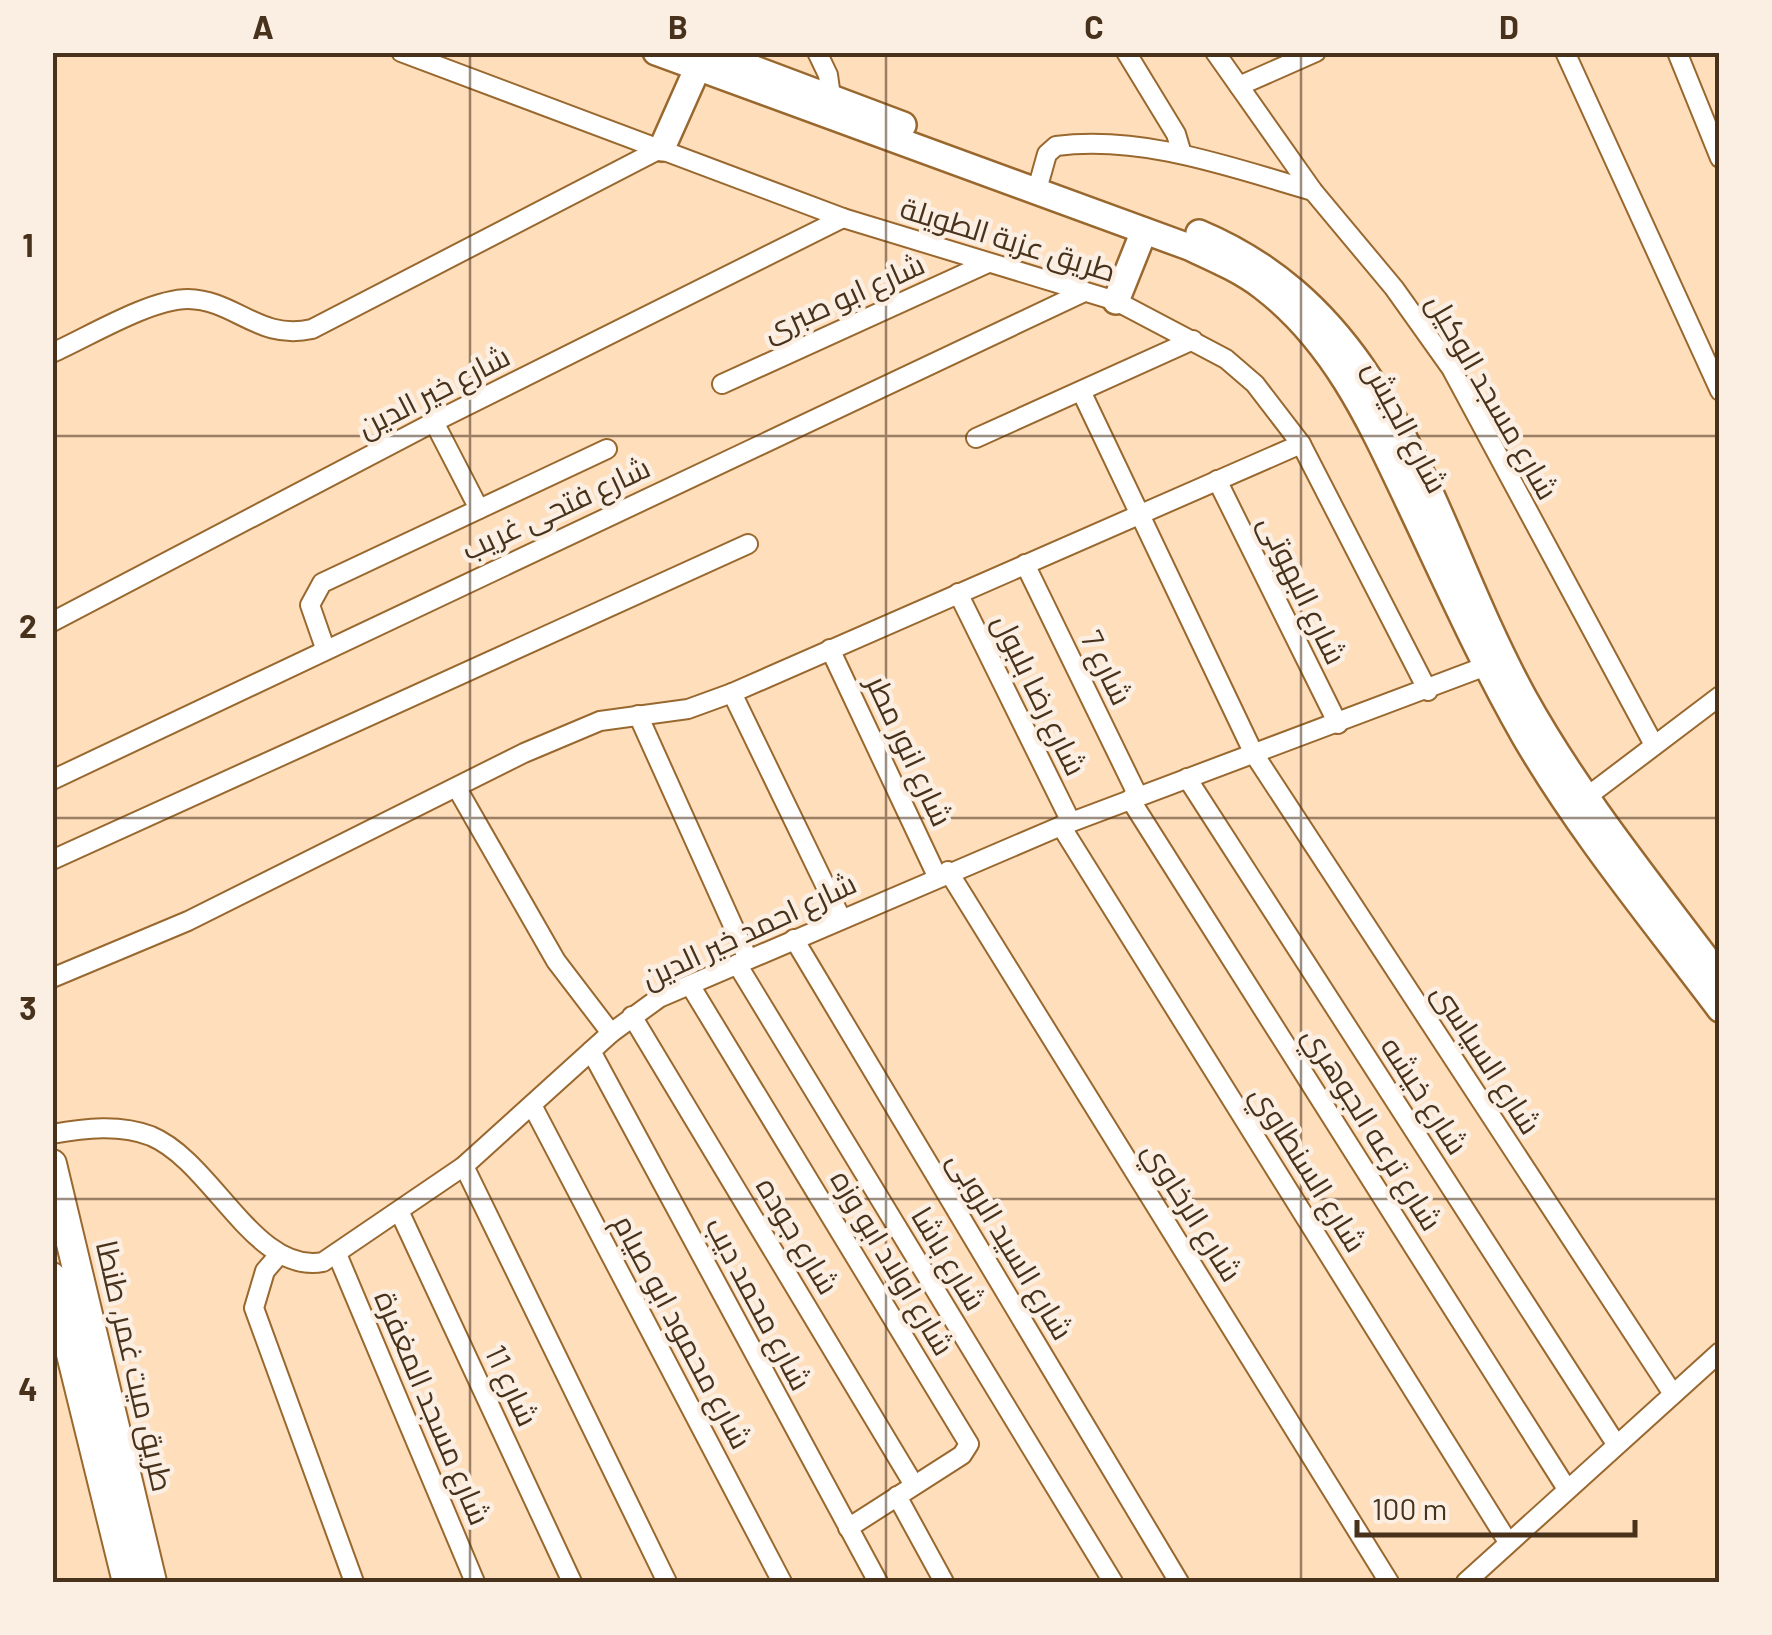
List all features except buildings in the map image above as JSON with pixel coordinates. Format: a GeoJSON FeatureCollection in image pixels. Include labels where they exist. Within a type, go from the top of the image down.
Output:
{"type":"FeatureCollection","features":[{"type":"Feature","properties":{"kind":"main road","name":"شارع الجيش"},"geometry":{"type":"LineString","coordinates":[[656,52],[703,60],[1228,246],[1343,338],[1380,393],[1495,662],[1542,730],[1579,803],[1720,1009]]}},
{"type":"Feature","properties":{"kind":"main road"},"geometry":{"type":"LineString","coordinates":[[662,148],[703,60]]}},
{"type":"Feature","properties":{"kind":"main road","name":"شارع الجيش"},"geometry":{"type":"LineString","coordinates":[[831,107],[1144,231],[1290,297]]}},
{"type":"Feature","properties":{"kind":"main road"},"geometry":{"type":"LineString","coordinates":[[1116,302],[1144,231]]}},
{"type":"Feature","properties":{"kind":"main road","name":"شارع الجيش"},"geometry":{"type":"LineString","coordinates":[[1579,803],[1720,977]]}},
{"type":"Feature","properties":{"kind":"main road","name":"طريق ميت غمر, طنطا"},"geometry":{"type":"LineString","coordinates":[[53,1166],[152,1582]]}},
{"type":"Feature","properties":{"kind":"main road","name":"طريق ميت غمر, طنطا"},"geometry":{"type":"LineString","coordinates":[[52,1277],[127,1582]]}},
{"type":"Feature","properties":{"kind":"street","name":"طريق عزبة الطويلة"},"geometry":{"type":"LineString","coordinates":[[400,52],[844,218],[1116,302],[1193,340],[1255,384],[1301,444],[1428,691]]}},
{"type":"Feature","properties":{"kind":"street"},"geometry":{"type":"LineString","coordinates":[[817,52],[831,107]]}},
{"type":"Feature","properties":{"kind":"street"},"geometry":{"type":"LineString","coordinates":[[1126,52],[1176,134],[1182,154]]}},
{"type":"Feature","properties":{"kind":"street","name":"شارع مسجد الوكيل"},"geometry":{"type":"LineString","coordinates":[[1214,52],[1313,191],[1394,288],[1451,368],[1652,743]]}},
{"type":"Feature","properties":{"kind":"street"},"geometry":{"type":"LineString","coordinates":[[1239,86],[1316,52]]}},
{"type":"Feature","properties":{"kind":"street"},"geometry":{"type":"LineString","coordinates":[[1565,52],[1720,390]]}},
{"type":"Feature","properties":{"kind":"street"},"geometry":{"type":"LineString","coordinates":[[1677,52],[1720,158]]}},
{"type":"Feature","properties":{"kind":"street"},"geometry":{"type":"LineString","coordinates":[[1040,179],[1047,154],[1056,146],[1136,147],[1182,154],[1313,191]]}},
{"type":"Feature","properties":{"kind":"street"},"geometry":{"type":"LineString","coordinates":[[52,353],[165,302],[187,299],[267,330],[289,334],[312,329],[662,148]]}},
{"type":"Feature","properties":{"kind":"street","name":"شارع خير الدين"},"geometry":{"type":"LineString","coordinates":[[52,622],[434,422],[844,218]]}},
{"type":"Feature","properties":{"kind":"street","name":"شارع ابو صبرى"},"geometry":{"type":"LineString","coordinates":[[722,384],[988,263]]}},
{"type":"Feature","properties":{"kind":"street","name":"شارع فتحى غريب"},"geometry":{"type":"LineString","coordinates":[[52,780],[1084,292]]}},
{"type":"Feature","properties":{"kind":"street"},"geometry":{"type":"LineString","coordinates":[[976,438],[1193,340]]}},
{"type":"Feature","properties":{"kind":"street","name":"شارع السياسى"},"geometry":{"type":"LineString","coordinates":[[1081,392],[1254,754],[1673,1394]]}},
{"type":"Feature","properties":{"kind":"street"},"geometry":{"type":"LineString","coordinates":[[434,422],[478,509]]}},
{"type":"Feature","properties":{"kind":"street"},"geometry":{"type":"LineString","coordinates":[[52,978],[188,921],[570,734],[600,722],[688,709],[732,693],[1301,444]]}},
{"type":"Feature","properties":{"kind":"street"},"geometry":{"type":"LineString","coordinates":[[325,648],[310,604],[322,583],[607,450]]}},
{"type":"Feature","properties":{"kind":"street","name":"شارع البهوتى"},"geometry":{"type":"LineString","coordinates":[[1217,480],[1338,724]]}},
{"type":"Feature","properties":{"kind":"street"},"geometry":{"type":"LineString","coordinates":[[52,860],[748,544]]}},
{"type":"Feature","properties":{"kind":"street","name":"شارع 7"},"geometry":{"type":"LineString","coordinates":[[1025,564],[1134,797]]}},
{"type":"Feature","properties":{"kind":"street","name":"شارع رضا بلبول"},"geometry":{"type":"LineString","coordinates":[[958,593],[1066,824]]}},
{"type":"Feature","properties":{"kind":"street","name":"شارع انور مطر"},"geometry":{"type":"LineString","coordinates":[[830,649],[943,873]]}},
{"type":"Feature","properties":{"kind":"street","name":"شارع احمد خير الدين"},"geometry":{"type":"LineString","coordinates":[[278,1256],[308,1265],[337,1254],[400,1213],[464,1166],[632,1016],[690,985],[943,873],[1134,797],[1428,691],[1495,662]]}},
{"type":"Feature","properties":{"kind":"street"},"geometry":{"type":"LineString","coordinates":[[732,693],[841,918]]}},
{"type":"Feature","properties":{"kind":"street"},"geometry":{"type":"LineString","coordinates":[[1579,803],[1652,743],[1720,696]]}},
{"type":"Feature","properties":{"kind":"street","name":"شارع باشا"},"geometry":{"type":"LineString","coordinates":[[638,715],[743,961],[1113,1582]]}},
{"type":"Feature","properties":{"kind":"street","name":"شارع خيشه"},"geometry":{"type":"LineString","coordinates":[[1187,778],[1616,1444]]}},
{"type":"Feature","properties":{"kind":"street"},"geometry":{"type":"LineString","coordinates":[[458,790],[564,974],[611,1033]]}},
{"type":"Feature","properties":{"kind":"street","name":"شارع ترعه الجوهري"},"geometry":{"type":"LineString","coordinates":[[1134,797],[1567,1489]]}},
{"type":"Feature","properties":{"kind":"street","name":"شارع السنطاوي"},"geometry":{"type":"LineString","coordinates":[[1066,824],[1508,1542]]}},
{"type":"Feature","properties":{"kind":"street","name":"شارع الرخاوي"},"geometry":{"type":"LineString","coordinates":[[943,873],[1389,1582]]}},
{"type":"Feature","properties":{"kind":"street","name":"شارع السيد الروبى"},"geometry":{"type":"LineString","coordinates":[[794,938],[1179,1582]]}},
{"type":"Feature","properties":{"kind":"street","name":"شارع اولاد ابو وزه"},"geometry":{"type":"LineString","coordinates":[[690,985],[967,1438],[966,1452],[848,1528]]}},
{"type":"Feature","properties":{"kind":"street","name":"شارع جوده"},"geometry":{"type":"LineString","coordinates":[[632,1016],[914,1485]]}},
{"type":"Feature","properties":{"kind":"street","name":"شارع محمد ديب"},"geometry":{"type":"LineString","coordinates":[[590,1052],[878,1582]]}},
{"type":"Feature","properties":{"kind":"street","name":"شارع محمود ابو صيام"},"geometry":{"type":"LineString","coordinates":[[534,1106],[782,1582]]}},
{"type":"Feature","properties":{"kind":"street"},"geometry":{"type":"LineString","coordinates":[[52,1134],[113,1128],[166,1144],[278,1256],[265,1271],[254,1308],[354,1582]]}},
{"type":"Feature","properties":{"kind":"street"},"geometry":{"type":"LineString","coordinates":[[464,1166],[666,1582]]}},
{"type":"Feature","properties":{"kind":"street","name":"شارع 11"},"geometry":{"type":"LineString","coordinates":[[400,1213],[572,1582]]}},
{"type":"Feature","properties":{"kind":"street","name":"شارع مسجد المغفرة"},"geometry":{"type":"LineString","coordinates":[[337,1254],[475,1582]]}},
{"type":"Feature","properties":{"kind":"street"},"geometry":{"type":"LineString","coordinates":[[1466,1582],[1720,1352]]}},
{"type":"Feature","properties":{"kind":"street"},"geometry":{"type":"LineString","coordinates":[[897,1496],[944,1582]]}}]}
